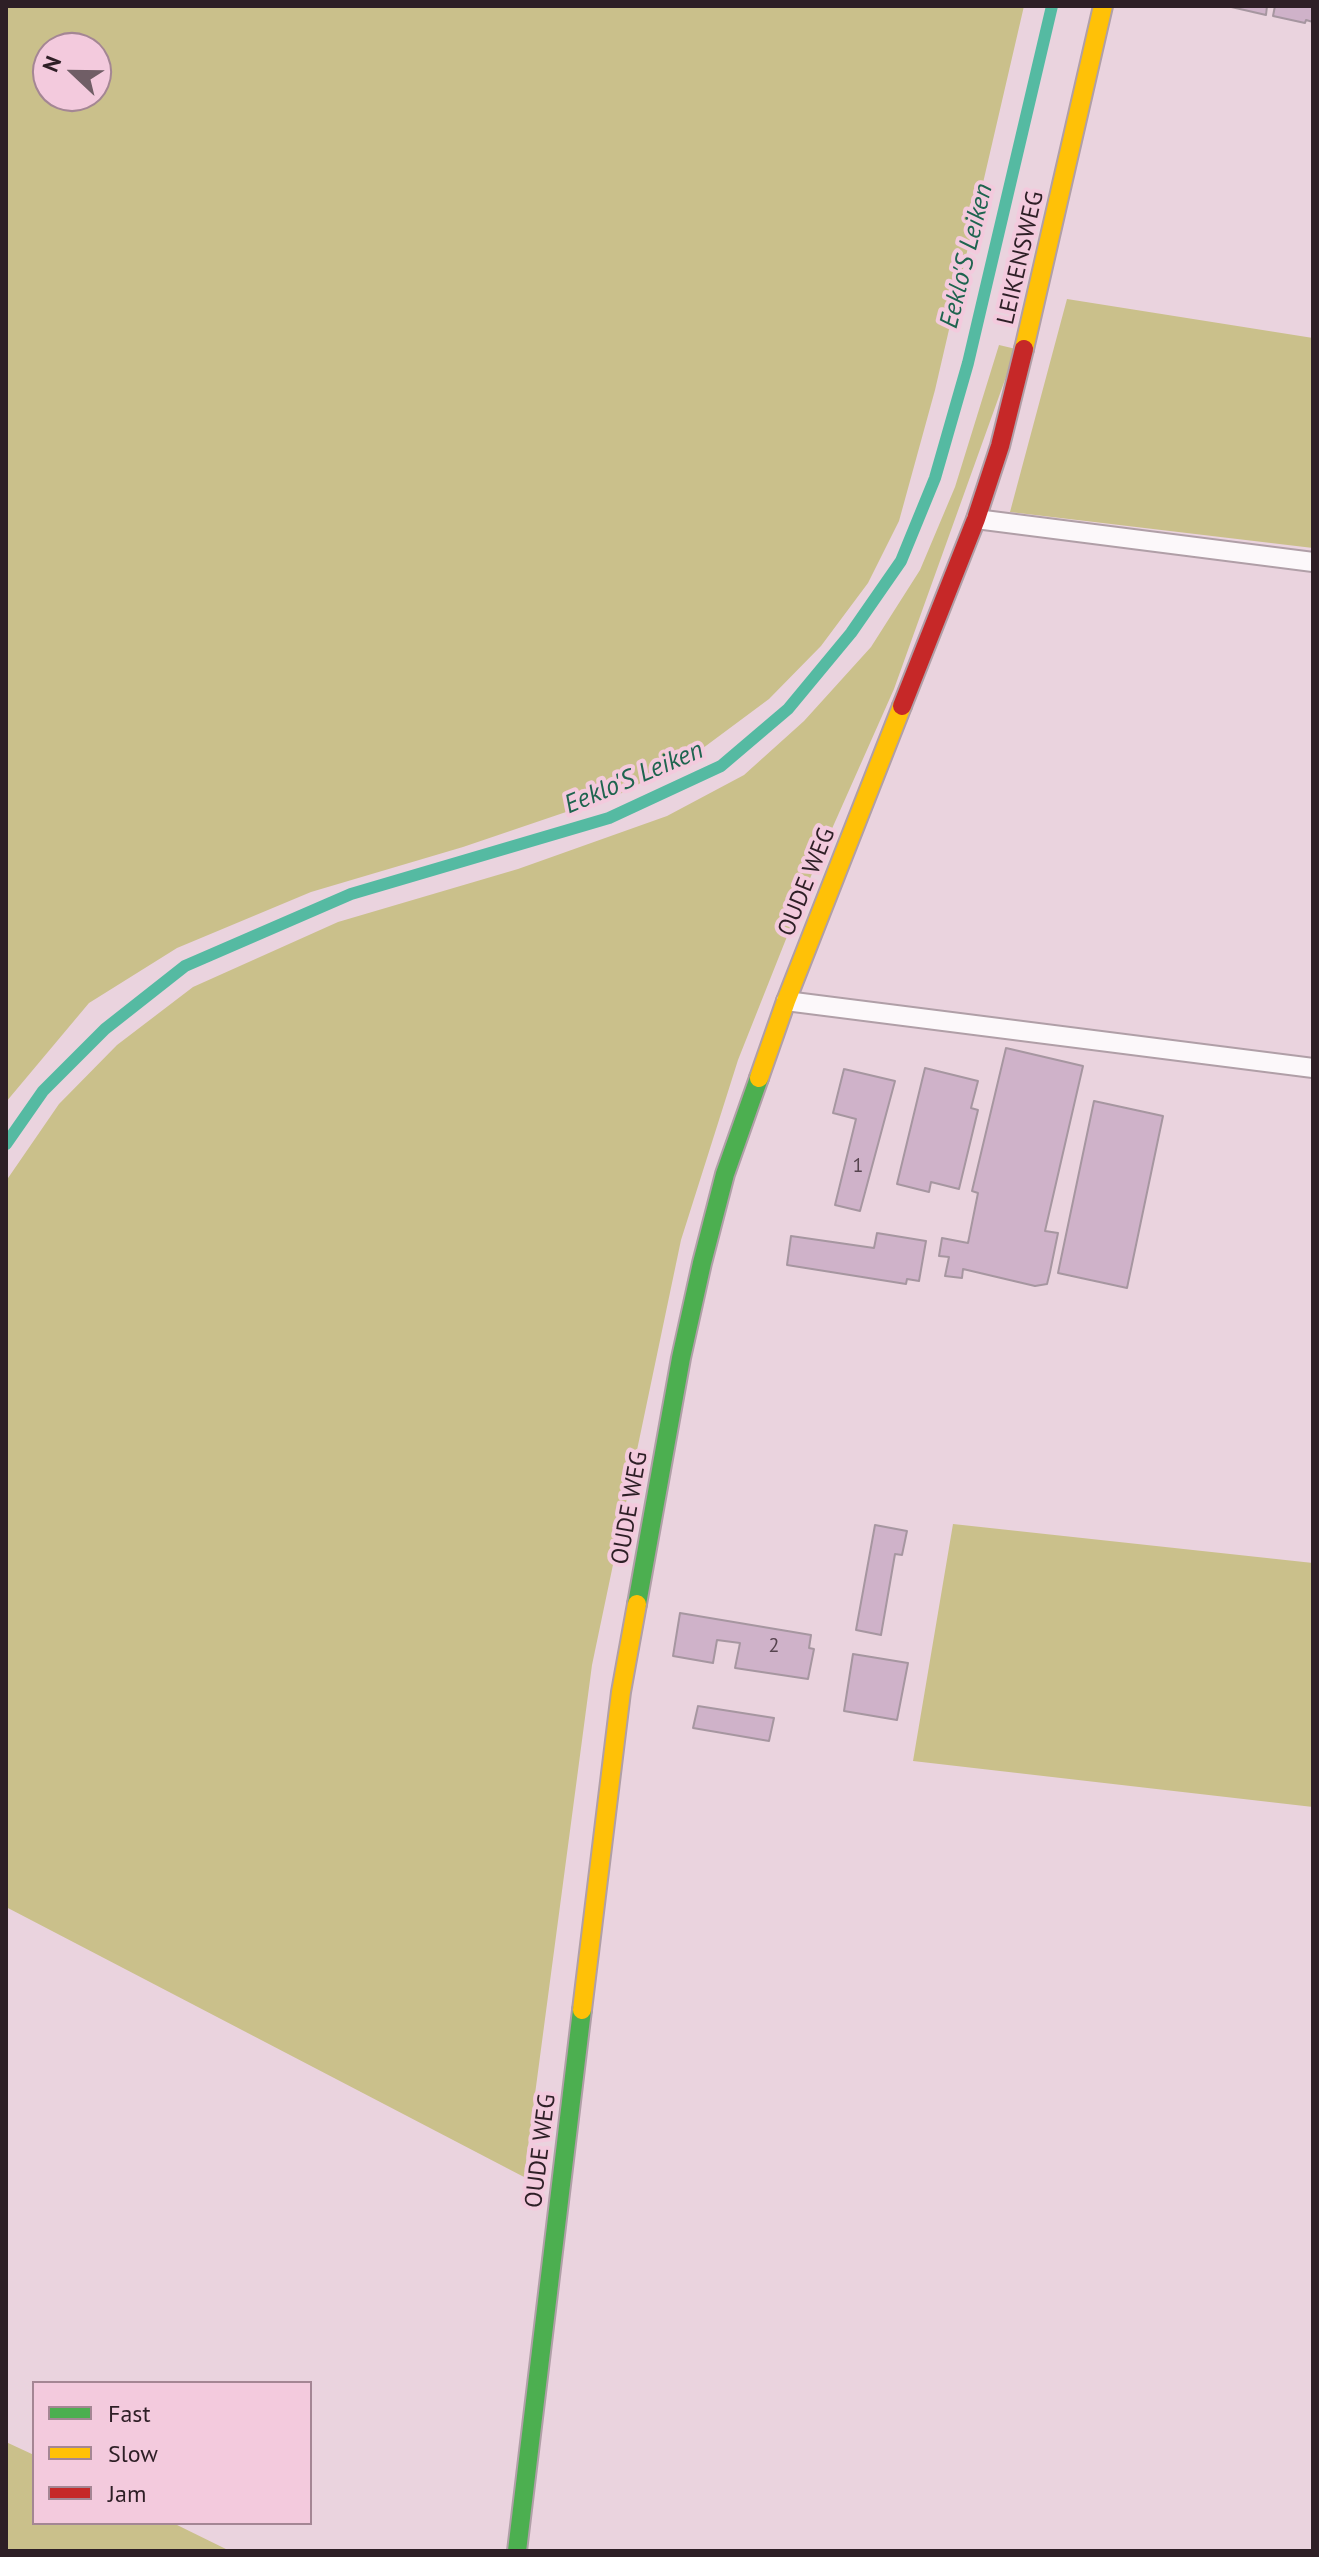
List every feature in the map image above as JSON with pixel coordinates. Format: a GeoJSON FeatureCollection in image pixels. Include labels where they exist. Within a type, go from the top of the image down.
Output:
{"type":"FeatureCollection","features":[{"type":"Feature","properties":{"kind":"street","name":"LEIKENSWEG"},"geometry":{"type":"LineString","coordinates":[[976,519],[1000,446],[1024,351],[1103,6]]}},
{"type":"Feature","properties":{"kind":"street","name":"OUDE WEG"},"geometry":{"type":"LineString","coordinates":[[517,2551],[621,1692],[681,1358],[702,1263],[725,1174],[786,1001],[976,519]]}},
{"type":"Feature","properties":{"kind":"lane"},"geometry":{"type":"LineString","coordinates":[[976,519],[1313,562]]}},
{"type":"Feature","properties":{"kind":"lane"},"geometry":{"type":"LineString","coordinates":[[786,1001],[1313,1068]]}},
{"type":"Feature","properties":{"kind":"shaded area"},"geometry":{"type":"Polygon","coordinates":[[[6,6],[1024,6],[935,390],[899,521],[868,583],[821,646],[769,699],[695,754],[622,793],[463,847],[311,892],[177,948],[89,1003],[6,1102],[6,6]]]}},
{"type":"Feature","properties":{"kind":"shaded area"},"geometry":{"type":"Polygon","coordinates":[[[1067,299],[1313,338],[1313,548],[1010,512],[1067,299]]]}},
{"type":"Feature","properties":{"kind":"shaded area"},"geometry":{"type":"Polygon","coordinates":[[[999,345],[1016,349],[894,689],[811,876],[738,1060],[681,1240],[592,1665],[524,2177],[6,1907],[6,1181],[59,1104],[117,1045],[193,987],[338,922],[518,869],[667,816],[744,775],[804,721],[871,647],[920,570],[955,487],[999,345]]]}},
{"type":"Feature","properties":{"kind":"shaded area"},"geometry":{"type":"Polygon","coordinates":[[[953,1524],[1313,1563],[1313,1807],[913,1761],[953,1524]]]}},
{"type":"Feature","properties":{"kind":"shaded area"},"geometry":{"type":"Polygon","coordinates":[[[6,2442],[32,2454],[32,2525],[177,2525],[230,2551],[6,2551],[6,2442]]]}},
{"type":"Feature","properties":{"kind":"building"},"geometry":{"type":"Polygon","coordinates":[[[1227,6],[1267,6],[1266,15],[1227,6]]]}},
{"type":"Feature","properties":{"kind":"building"},"geometry":{"type":"Polygon","coordinates":[[[1275,6],[1313,6],[1313,22],[1273,16],[1275,6]]]}},
{"type":"Feature","properties":{"kind":"building"},"geometry":{"type":"Polygon","coordinates":[[[1006,1048],[1083,1066],[1045,1231],[1058,1233],[1050,1272],[1047,1284],[1035,1286],[963,1269],[962,1278],[945,1276],[949,1257],[939,1256],[942,1238],[968,1243],[978,1193],[972,1191],[1006,1048]]]}},
{"type":"Feature","properties":{"kind":"building"},"geometry":{"type":"Polygon","coordinates":[[[925,1068],[978,1081],[971,1108],[978,1110],[959,1189],[931,1182],[929,1192],[897,1184],[925,1068]]]}},
{"type":"Feature","properties":{"kind":"building"},"geometry":{"type":"Polygon","coordinates":[[[844,1069],[895,1081],[860,1211],[835,1205],[856,1119],[833,1113],[844,1069]]]}},
{"type":"Feature","properties":{"kind":"building"},"geometry":{"type":"Polygon","coordinates":[[[1094,1101],[1163,1116],[1127,1288],[1058,1273],[1094,1101]]]}},
{"type":"Feature","properties":{"kind":"building"},"geometry":{"type":"Polygon","coordinates":[[[877,1233],[926,1241],[919,1281],[907,1279],[906,1284],[787,1265],[791,1236],[874,1248],[877,1233]]]}},
{"type":"Feature","properties":{"kind":"building"},"geometry":{"type":"Polygon","coordinates":[[[875,1525],[907,1531],[902,1555],[895,1554],[881,1635],[856,1630],[875,1525]]]}},
{"type":"Feature","properties":{"kind":"building"},"geometry":{"type":"Polygon","coordinates":[[[680,1613],[811,1635],[809,1648],[814,1649],[808,1679],[735,1668],[740,1643],[717,1640],[713,1663],[673,1656],[680,1613]]]}},
{"type":"Feature","properties":{"kind":"building"},"geometry":{"type":"Polygon","coordinates":[[[853,1654],[908,1663],[897,1720],[844,1711],[853,1654]]]}},
{"type":"Feature","properties":{"kind":"building"},"geometry":{"type":"Polygon","coordinates":[[[698,1706],[774,1718],[769,1741],[693,1728],[698,1706]]]}},
{"type":"Feature","properties":{"kind":"waterway","name":"Eeklo'S Leiken"},"geometry":{"type":"LineString","coordinates":[[6,1144],[43,1091],[105,1029],[185,966],[351,894],[609,818],[721,766],[788,709],[851,633],[901,561],[935,478],[968,363],[1052,6]]}},
{"type":"Feature","properties":{"kind":"traffic: fast"},"geometry":{"type":"LineString","coordinates":[[637,1604],[681,1358],[702,1263],[725,1174],[759,1078]]}},
{"type":"Feature","properties":{"kind":"traffic: fast"},"geometry":{"type":"LineString","coordinates":[[517,2551],[582,2010]]}},
{"type":"Feature","properties":{"kind":"traffic: slow"},"geometry":{"type":"LineString","coordinates":[[1024,349],[1103,6]]}},
{"type":"Feature","properties":{"kind":"traffic: slow"},"geometry":{"type":"LineString","coordinates":[[759,1078],[786,1001],[902,706]]}},
{"type":"Feature","properties":{"kind":"traffic: slow"},"geometry":{"type":"LineString","coordinates":[[582,2010],[621,1692],[637,1604]]}},
{"type":"Feature","properties":{"kind":"traffic: jam"},"geometry":{"type":"LineString","coordinates":[[902,706],[976,519],[1000,446],[1024,349]]}}]}
